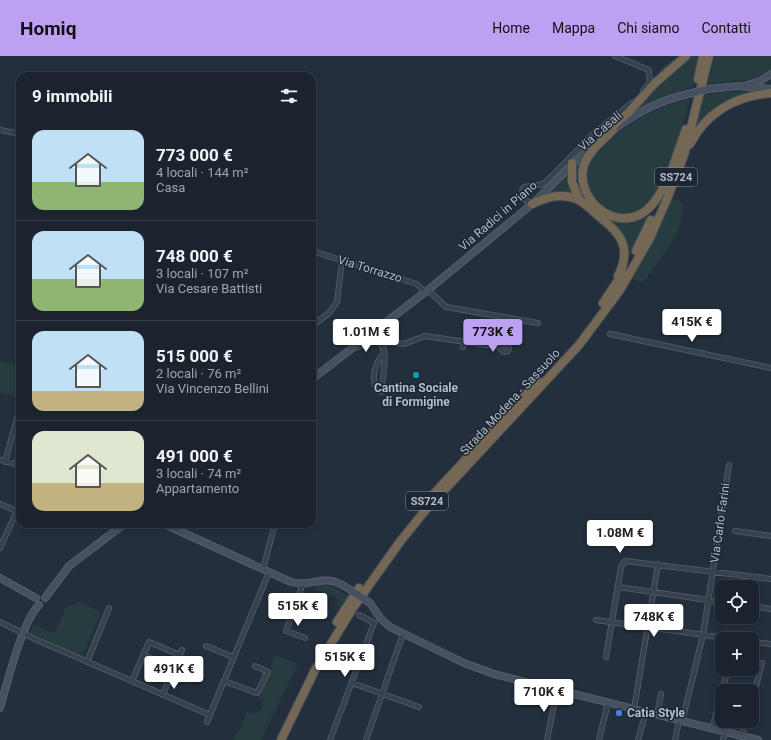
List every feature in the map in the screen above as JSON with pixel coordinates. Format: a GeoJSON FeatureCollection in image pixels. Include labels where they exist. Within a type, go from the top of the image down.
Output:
{"type":"FeatureCollection","features":[{"type":"Feature","properties":{"kind":"highway"},"geometry":{"type":"LineString","coordinates":[[600,139],[611,126],[628,112],[654,84],[686,56]]}},
{"type":"Feature","properties":{"kind":"highway","name":"Strada Modena - Sassuolo"},"geometry":{"type":"LineString","coordinates":[[276,740],[310,668],[347,606],[390,546],[462,462],[574,342],[617,289],[645,235],[668,181],[687,125],[703,56]]}},
{"type":"Feature","properties":{"kind":"highway","name":"Strada Modena - Sassuolo"},"geometry":{"type":"LineString","coordinates":[[281,740],[315,670],[352,608],[390,555],[424,512],[579,345],[650,238],[684,155],[709,56]]}},
{"type":"Feature","properties":{"kind":"highway"},"geometry":{"type":"LineString","coordinates":[[684,155],[696,133],[713,114],[738,100],[749,96],[771,93]]}},
{"type":"Feature","properties":{"kind":"highway"},"geometry":{"type":"LineString","coordinates":[[613,130],[589,155],[584,165],[582,179],[585,191],[597,207],[609,216],[628,217],[638,215],[655,202],[668,181]]}},
{"type":"Feature","properties":{"kind":"highway"},"geometry":{"type":"LineString","coordinates":[[572,164],[572,182],[579,199]]}},
{"type":"Feature","properties":{"kind":"highway"},"geometry":{"type":"LineString","coordinates":[[532,204],[547,197],[559,195],[579,199],[616,229],[622,237],[624,247],[624,261],[617,289]]}},
{"type":"Feature","properties":{"kind":"street","name":"Via Casali"},"geometry":{"type":"LineString","coordinates":[[532,204],[526,201],[522,193],[523,188],[528,186],[538,186],[546,182],[594,134],[630,105],[650,82],[650,72],[646,67],[615,56]]}},
{"type":"Feature","properties":{"kind":"street"},"geometry":{"type":"LineString","coordinates":[[738,86],[760,81],[771,74]]}},
{"type":"Feature","properties":{"kind":"street","name":"Via Radici in Piano"},"geometry":{"type":"LineString","coordinates":[[316,375],[427,291],[532,204],[572,164],[600,139],[613,130],[644,110],[684,95],[708,89],[738,86]]}},
{"type":"Feature","properties":{"kind":"street"},"geometry":{"type":"LineString","coordinates":[[738,86],[771,89]]}},
{"type":"Feature","properties":{"kind":"street"},"geometry":{"type":"LineString","coordinates":[[0,130],[16,133]]}},
{"type":"Feature","properties":{"kind":"street","name":"Via Torrazzo"},"geometry":{"type":"LineString","coordinates":[[316,252],[417,284],[446,307],[538,323]]}},
{"type":"Feature","properties":{"kind":"street"},"geometry":{"type":"LineString","coordinates":[[316,323],[329,313],[337,302],[342,260]]}},
{"type":"Feature","properties":{"kind":"street"},"geometry":{"type":"LineString","coordinates":[[381,343],[381,332],[388,325],[391,319]]}},
{"type":"Feature","properties":{"kind":"street"},"geometry":{"type":"LineString","coordinates":[[373,333],[381,343],[385,353],[381,392],[377,389],[374,383],[376,361],[385,353]]}},
{"type":"Feature","properties":{"kind":"street"},"geometry":{"type":"LineString","coordinates":[[610,334],[771,368]]}},
{"type":"Feature","properties":{"kind":"street"},"geometry":{"type":"LineString","coordinates":[[352,348],[358,347],[372,340],[381,343],[390,342],[404,344],[425,336],[501,347]]}},
{"type":"Feature","properties":{"kind":"street"},"geometry":{"type":"LineString","coordinates":[[463,347],[464,341]]}},
{"type":"Feature","properties":{"kind":"street"},"geometry":{"type":"LineString","coordinates":[[5,462],[16,422]]}},
{"type":"Feature","properties":{"kind":"street"},"geometry":{"type":"LineString","coordinates":[[0,460],[16,464]]}},
{"type":"Feature","properties":{"kind":"street","name":"Via Carlo Farini"},"geometry":{"type":"LineString","coordinates":[[674,740],[681,721],[703,635],[729,465]]}},
{"type":"Feature","properties":{"kind":"street"},"geometry":{"type":"LineString","coordinates":[[0,504],[16,511]]}},
{"type":"Feature","properties":{"kind":"street"},"geometry":{"type":"LineString","coordinates":[[0,548],[16,518]]}},
{"type":"Feature","properties":{"kind":"street"},"geometry":{"type":"LineString","coordinates":[[0,708],[11,666],[23,634],[39,600],[69,566],[119,528]]}},
{"type":"Feature","properties":{"kind":"street"},"geometry":{"type":"LineString","coordinates":[[173,528],[291,582],[301,584],[327,580],[338,582],[370,603],[385,623],[403,634],[484,671],[756,740]]}},
{"type":"Feature","properties":{"kind":"street"},"geometry":{"type":"LineString","coordinates":[[207,722],[266,571],[274,528]]}},
{"type":"Feature","properties":{"kind":"street"},"geometry":{"type":"LineString","coordinates":[[735,531],[771,536]]}},
{"type":"Feature","properties":{"kind":"street"},"geometry":{"type":"LineString","coordinates":[[606,657],[621,567],[625,561],[713,570],[771,579]]}},
{"type":"Feature","properties":{"kind":"street"},"geometry":{"type":"LineString","coordinates":[[634,709],[658,564]]}},
{"type":"Feature","properties":{"kind":"street"},"geometry":{"type":"LineString","coordinates":[[0,578],[39,600]]}},
{"type":"Feature","properties":{"kind":"street"},"geometry":{"type":"LineString","coordinates":[[301,584],[301,590],[286,631],[305,638]]}},
{"type":"Feature","properties":{"kind":"street"},"geometry":{"type":"LineString","coordinates":[[618,588],[715,601]]}},
{"type":"Feature","properties":{"kind":"street"},"geometry":{"type":"LineString","coordinates":[[759,607],[771,609]]}},
{"type":"Feature","properties":{"kind":"street"},"geometry":{"type":"LineString","coordinates":[[87,662],[109,608]]}},
{"type":"Feature","properties":{"kind":"street"},"geometry":{"type":"LineString","coordinates":[[330,740],[374,623],[359,615]]}},
{"type":"Feature","properties":{"kind":"street"},"geometry":{"type":"LineString","coordinates":[[596,620],[715,637]]}},
{"type":"Feature","properties":{"kind":"street"},"geometry":{"type":"LineString","coordinates":[[0,622],[23,634],[210,714]]}},
{"type":"Feature","properties":{"kind":"street"},"geometry":{"type":"LineString","coordinates":[[366,740],[403,634]]}},
{"type":"Feature","properties":{"kind":"street"},"geometry":{"type":"LineString","coordinates":[[132,681],[148,642],[180,655]]}},
{"type":"Feature","properties":{"kind":"street"},"geometry":{"type":"LineString","coordinates":[[759,643],[771,644]]}},
{"type":"Feature","properties":{"kind":"street"},"geometry":{"type":"LineString","coordinates":[[206,646],[233,657]]}},
{"type":"Feature","properties":{"kind":"street"},"geometry":{"type":"LineString","coordinates":[[163,694],[182,650]]}},
{"type":"Feature","properties":{"kind":"street"},"geometry":{"type":"LineString","coordinates":[[143,655],[174,668]]}},
{"type":"Feature","properties":{"kind":"street"},"geometry":{"type":"LineString","coordinates":[[756,684],[762,663]]}},
{"type":"Feature","properties":{"kind":"street"},"geometry":{"type":"LineString","coordinates":[[224,681],[257,693],[268,672],[255,666]]}},
{"type":"Feature","properties":{"kind":"street"},"geometry":{"type":"LineString","coordinates":[[352,683],[418,708]]}},
{"type":"Feature","properties":{"kind":"street"},"geometry":{"type":"LineString","coordinates":[[547,740],[556,690]]}},
{"type":"Feature","properties":{"kind":"street"},"geometry":{"type":"LineString","coordinates":[[658,715],[661,694]]}},
{"type":"Feature","properties":{"kind":"street"},"geometry":{"type":"LineString","coordinates":[[599,740],[608,703]]}},
{"type":"Feature","properties":{"kind":"street"},"geometry":{"type":"LineString","coordinates":[[638,740],[646,712]]}},
{"type":"Feature","properties":{"kind":"street"},"geometry":{"type":"LineString","coordinates":[[712,729],[715,718]]}},
{"type":"Feature","properties":{"kind":"street"},"geometry":{"type":"LineString","coordinates":[[742,736],[744,728]]}},
{"type":"Feature","properties":{"kind":"street"},"geometry":{"type":"LineString","coordinates":[[723,740],[725,732]]}},
{"type":"Feature","properties":{"kind":"green space"},"geometry":{"type":"Polygon","coordinates":[[[681,56],[658,78],[663,66],[669,61],[681,56]]]}},
{"type":"Feature","properties":{"kind":"green space"},"geometry":{"type":"Polygon","coordinates":[[[690,56],[701,56],[693,87],[639,107],[658,85],[690,56]]]}},
{"type":"Feature","properties":{"kind":"green space"},"geometry":{"type":"Polygon","coordinates":[[[715,56],[771,56],[771,70],[751,79],[708,84],[715,56]]]}},
{"type":"Feature","properties":{"kind":"green space"},"geometry":{"type":"Polygon","coordinates":[[[758,91],[738,97],[722,105],[694,130],[704,95],[722,92],[758,91]]]}},
{"type":"Feature","properties":{"kind":"green space"},"geometry":{"type":"Polygon","coordinates":[[[690,99],[673,156],[661,186],[648,206],[638,212],[627,214],[616,213],[597,201],[591,191],[588,180],[588,168],[593,156],[620,132],[638,119],[667,106],[690,99]]]}},
{"type":"Feature","properties":{"kind":"green space"},"geometry":{"type":"Polygon","coordinates":[[[586,156],[586,201],[576,186],[576,166],[586,156]]]}},
{"type":"Feature","properties":{"kind":"green space"},"geometry":{"type":"Polygon","coordinates":[[[570,171],[574,194],[545,194],[570,171]]]}},
{"type":"Feature","properties":{"kind":"green space"},"geometry":{"type":"Polygon","coordinates":[[[678,199],[683,204],[683,215],[680,225],[670,245],[644,282],[629,279],[654,238],[672,200],[678,199]]]}},
{"type":"Feature","properties":{"kind":"green space"},"geometry":{"type":"Polygon","coordinates":[[[653,208],[628,258],[626,246],[622,236],[609,219],[653,208]]]}},
{"type":"Feature","properties":{"kind":"green space"},"geometry":{"type":"Polygon","coordinates":[[[0,361],[16,364],[16,396],[0,393],[0,361]]]}},
{"type":"Feature","properties":{"kind":"green space"},"geometry":{"type":"Polygon","coordinates":[[[317,585],[331,586],[348,596],[341,608],[336,605],[339,601],[337,598],[312,588],[317,585]]]}},
{"type":"Feature","properties":{"kind":"green space"},"geometry":{"type":"Polygon","coordinates":[[[79,602],[101,612],[82,657],[31,633],[33,624],[54,634],[66,607],[79,602]]]}},
{"type":"Feature","properties":{"kind":"green space"},"geometry":{"type":"Polygon","coordinates":[[[275,655],[298,664],[261,740],[233,740],[237,731],[239,732],[247,710],[249,714],[258,712],[262,707],[263,699],[258,699],[272,668],[270,667],[275,655]]]}},
{"type":"Feature","properties":{"kind":"place","name":"Cantina Sociale di Formigine"},"geometry":{"type":"Point","coordinates":[416,375]}},
{"type":"Feature","properties":{"kind":"place","name":"Catia Style"},"geometry":{"type":"Point","coordinates":[619,713]}}]}
